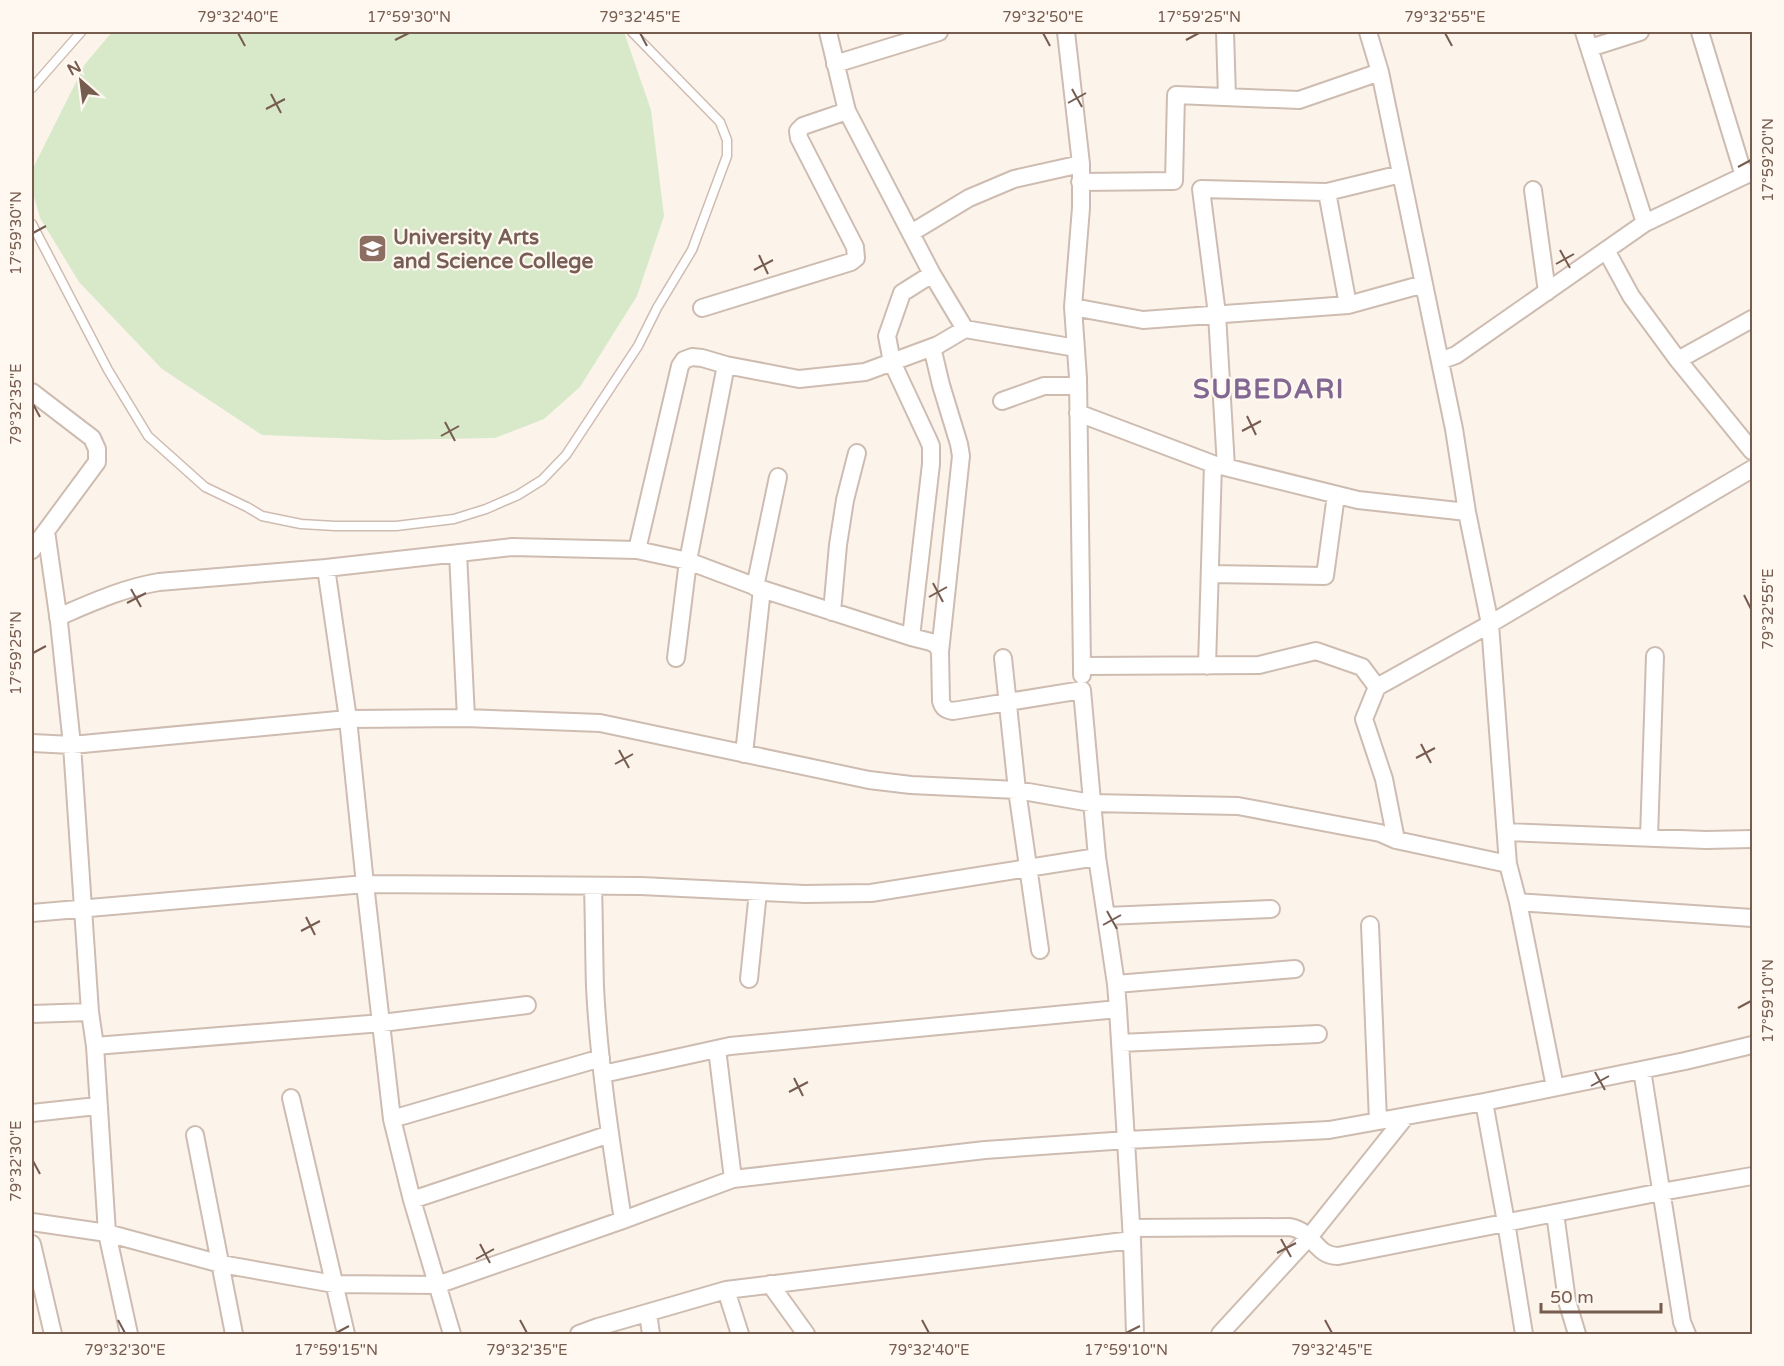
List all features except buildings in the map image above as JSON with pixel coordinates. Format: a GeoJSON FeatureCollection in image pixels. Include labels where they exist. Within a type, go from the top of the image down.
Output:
{"type":"FeatureCollection","features":[{"type":"Feature","properties":{"kind":"street"},"geometry":{"type":"LineString","coordinates":[[828,32],[847,111],[932,274],[964,329]]}},
{"type":"Feature","properties":{"kind":"street"},"geometry":{"type":"LineString","coordinates":[[835,64],[939,32]]}},
{"type":"Feature","properties":{"kind":"street"},"geometry":{"type":"LineString","coordinates":[[1066,32],[1081,164],[1081,208],[1073,307],[1078,386],[1082,690],[1097,857],[1116,984],[1127,1140],[1135,1335]]}},
{"type":"Feature","properties":{"kind":"street"},"geometry":{"type":"LineString","coordinates":[[1225,32],[1227,97]]}},
{"type":"Feature","properties":{"kind":"street"},"geometry":{"type":"LineString","coordinates":[[1368,32],[1380,72],[1440,361],[1490,624],[1508,864],[1518,902],[1555,1088]]}},
{"type":"Feature","properties":{"kind":"street"},"geometry":{"type":"LineString","coordinates":[[1584,32],[1645,224]]}},
{"type":"Feature","properties":{"kind":"street"},"geometry":{"type":"LineString","coordinates":[[1590,48],[1640,32]]}},
{"type":"Feature","properties":{"kind":"street"},"geometry":{"type":"LineString","coordinates":[[1440,361],[1456,355],[1645,224],[1748,174],[1700,32]]}},
{"type":"Feature","properties":{"kind":"street"},"geometry":{"type":"LineString","coordinates":[[1080,182],[1174,181],[1176,95],[1299,100],[1380,72]]}},
{"type":"Feature","properties":{"kind":"street"},"geometry":{"type":"LineString","coordinates":[[702,308],[851,262],[856,258],[855,247],[799,138],[798,131],[803,126],[847,111]]}},
{"type":"Feature","properties":{"kind":"street"},"geometry":{"type":"LineString","coordinates":[[911,233],[969,198],[1014,179],[1081,164]]}},
{"type":"Feature","properties":{"kind":"street"},"geometry":{"type":"LineString","coordinates":[[1207,666],[1210,574],[1220,466],[1217,314],[1201,189],[1327,192],[1401,174]]}},
{"type":"Feature","properties":{"kind":"street"},"geometry":{"type":"LineString","coordinates":[[1533,190],[1547,292]]}},
{"type":"Feature","properties":{"kind":"street"},"geometry":{"type":"LineString","coordinates":[[1327,192],[1347,305]]}},
{"type":"Feature","properties":{"kind":"street"},"geometry":{"type":"LineString","coordinates":[[1606,250],[1631,296],[1678,360],[1752,451]]}},
{"type":"Feature","properties":{"kind":"street"},"geometry":{"type":"LineString","coordinates":[[910,637],[931,464],[931,446],[892,362],[887,336],[902,293],[932,274]]}},
{"type":"Feature","properties":{"kind":"street"},"geometry":{"type":"LineString","coordinates":[[1073,307],[1143,320],[1347,305],[1424,284]]}},
{"type":"Feature","properties":{"kind":"street"},"geometry":{"type":"LineString","coordinates":[[1678,360],[1752,320]]}},
{"type":"Feature","properties":{"kind":"street"},"geometry":{"type":"LineString","coordinates":[[638,550],[680,366],[684,360],[692,357],[702,358],[799,379],[865,372],[932,347],[964,329],[1076,348]]}},
{"type":"Feature","properties":{"kind":"street"},"geometry":{"type":"LineString","coordinates":[[932,347],[961,456],[940,652],[943,707],[953,711],[1082,690]]}},
{"type":"Feature","properties":{"kind":"street"},"geometry":{"type":"LineString","coordinates":[[676,658],[688,561],[726,365]]}},
{"type":"Feature","properties":{"kind":"street"},"geometry":{"type":"LineString","coordinates":[[1002,401],[1044,386],[1078,386]]}},
{"type":"Feature","properties":{"kind":"street"},"geometry":{"type":"LineString","coordinates":[[32,392],[92,438],[97,449],[98,462],[32,550]]}},
{"type":"Feature","properties":{"kind":"street"},"geometry":{"type":"LineString","coordinates":[[1078,413],[1220,466],[1358,500],[1467,512]]}},
{"type":"Feature","properties":{"kind":"street"},"geometry":{"type":"LineString","coordinates":[[832,612],[844,500],[857,453]]}},
{"type":"Feature","properties":{"kind":"street"},"geometry":{"type":"LineString","coordinates":[[1396,840],[1384,779],[1364,719],[1377,687],[1490,624],[1752,469]]}},
{"type":"Feature","properties":{"kind":"street"},"geometry":{"type":"LineString","coordinates":[[744,754],[759,588],[778,477]]}},
{"type":"Feature","properties":{"kind":"street"},"geometry":{"type":"LineString","coordinates":[[1210,574],[1325,576],[1336,495]]}},
{"type":"Feature","properties":{"kind":"street"},"geometry":{"type":"LineString","coordinates":[[46,531],[72,745],[90,1012],[95,1046],[106,1233],[129,1335]]}},
{"type":"Feature","properties":{"kind":"street"},"geometry":{"type":"LineString","coordinates":[[58,616],[137,585],[159,582],[326,568],[512,547],[638,550],[688,561],[759,588],[931,642],[938,645],[940,652]]}},
{"type":"Feature","properties":{"kind":"street"},"geometry":{"type":"LineString","coordinates":[[458,553],[466,718]]}},
{"type":"Feature","properties":{"kind":"street"},"geometry":{"type":"LineString","coordinates":[[326,568],[348,718],[392,1119],[412,1200],[452,1335]]}},
{"type":"Feature","properties":{"kind":"street"},"geometry":{"type":"LineString","coordinates":[[1082,666],[1259,665],[1316,651],[1362,667],[1377,687]]}},
{"type":"Feature","properties":{"kind":"street"},"geometry":{"type":"LineString","coordinates":[[1649,838],[1655,656]]}},
{"type":"Feature","properties":{"kind":"street"},"geometry":{"type":"LineString","coordinates":[[1003,658],[1017,790],[1040,950]]}},
{"type":"Feature","properties":{"kind":"street"},"geometry":{"type":"LineString","coordinates":[[32,743],[72,745],[348,718],[466,718],[600,723],[869,780],[910,785],[1017,790],[1091,803],[1238,806],[1380,833],[1396,840],[1508,864]]}},
{"type":"Feature","properties":{"kind":"street"},"geometry":{"type":"LineString","coordinates":[[1506,832],[1706,840],[1752,839]]}},
{"type":"Feature","properties":{"kind":"street"},"geometry":{"type":"LineString","coordinates":[[32,913],[365,884],[640,886],[805,894],[871,892],[1097,857]]}},
{"type":"Feature","properties":{"kind":"street"},"geometry":{"type":"LineString","coordinates":[[593,886],[595,988],[602,1066],[623,1220]]}},
{"type":"Feature","properties":{"kind":"street"},"geometry":{"type":"LineString","coordinates":[[748,979],[758,892]]}},
{"type":"Feature","properties":{"kind":"street"},"geometry":{"type":"LineString","coordinates":[[1518,902],[1752,918]]}},
{"type":"Feature","properties":{"kind":"street"},"geometry":{"type":"LineString","coordinates":[[1106,916],[1271,909]]}},
{"type":"Feature","properties":{"kind":"street"},"geometry":{"type":"LineString","coordinates":[[1370,925],[1378,1121]]}},
{"type":"Feature","properties":{"kind":"street"},"geometry":{"type":"LineString","coordinates":[[1116,984],[1295,969]]}},
{"type":"Feature","properties":{"kind":"street"},"geometry":{"type":"LineString","coordinates":[[95,1046],[382,1023],[527,1005]]}},
{"type":"Feature","properties":{"kind":"street"},"geometry":{"type":"LineString","coordinates":[[392,1119],[602,1066],[742,1045],[1118,1009]]}},
{"type":"Feature","properties":{"kind":"street"},"geometry":{"type":"LineString","coordinates":[[32,1014],[90,1012]]}},
{"type":"Feature","properties":{"kind":"street"},"geometry":{"type":"LineString","coordinates":[[1120,1043],[1318,1034]]}},
{"type":"Feature","properties":{"kind":"street"},"geometry":{"type":"LineString","coordinates":[[32,1222],[106,1233],[221,1264],[334,1284],[437,1285],[733,1179],[985,1150],[1329,1130],[1555,1088],[1752,1045]]}},
{"type":"Feature","properties":{"kind":"street"},"geometry":{"type":"LineString","coordinates":[[717,1049],[733,1179]]}},
{"type":"Feature","properties":{"kind":"street"},"geometry":{"type":"LineString","coordinates":[[1642,1070],[1682,1322],[1686,1335]]}},
{"type":"Feature","properties":{"kind":"street"},"geometry":{"type":"LineString","coordinates":[[291,1098],[346,1335]]}},
{"type":"Feature","properties":{"kind":"street"},"geometry":{"type":"LineString","coordinates":[[1484,1102],[1524,1335]]}},
{"type":"Feature","properties":{"kind":"street"},"geometry":{"type":"LineString","coordinates":[[32,1113],[97,1106]]}},
{"type":"Feature","properties":{"kind":"street"},"geometry":{"type":"LineString","coordinates":[[1220,1335],[1310,1236],[1406,1116]]}},
{"type":"Feature","properties":{"kind":"street"},"geometry":{"type":"LineString","coordinates":[[412,1200],[610,1134]]}},
{"type":"Feature","properties":{"kind":"street"},"geometry":{"type":"LineString","coordinates":[[195,1135],[234,1335]]}},
{"type":"Feature","properties":{"kind":"street"},"geometry":{"type":"LineString","coordinates":[[579,1335],[599,1331],[648,1313],[726,1290],[1132,1234],[1282,1226],[1298,1228],[1310,1236],[1329,1256],[1338,1256],[1752,1176]]}},
{"type":"Feature","properties":{"kind":"street"},"geometry":{"type":"LineString","coordinates":[[1555,1213],[1568,1301],[1577,1335]]}},
{"type":"Feature","properties":{"kind":"street"},"geometry":{"type":"LineString","coordinates":[[32,1245],[52,1335]]}},
{"type":"Feature","properties":{"kind":"street"},"geometry":{"type":"LineString","coordinates":[[770,1284],[806,1335]]}},
{"type":"Feature","properties":{"kind":"street"},"geometry":{"type":"LineString","coordinates":[[726,1290],[740,1335]]}},
{"type":"Feature","properties":{"kind":"street"},"geometry":{"type":"LineString","coordinates":[[648,1313],[651,1335]]}},
{"type":"Feature","properties":{"kind":"lane"},"geometry":{"type":"LineString","coordinates":[[32,88],[81,32]]}},
{"type":"Feature","properties":{"kind":"lane"},"geometry":{"type":"LineString","coordinates":[[32,224],[108,370],[148,436],[205,487],[262,516],[301,524],[396,526],[465,516],[518,495],[542,480],[566,455],[638,346],[657,308],[692,250],[726,156],[727,140],[720,122],[632,32]]}},
{"type":"Feature","properties":{"kind":"green space","name":"University Arts and Science College"},"geometry":{"type":"Polygon","coordinates":[[[112,32],[624,32],[651,110],[664,216],[637,296],[580,387],[544,419],[495,438],[385,440],[262,435],[162,369],[79,282],[40,218],[33,193],[34,166],[85,64],[112,32]]]}},
{"type":"Feature","properties":{"kind":"place","name":"University Arts and Science College"},"geometry":{"type":"Point","coordinates":[372,249]}},
{"type":"Feature","properties":{"kind":"district","name":"SUBEDARI"},"geometry":{"type":"Point","coordinates":[1269,389]}}]}
